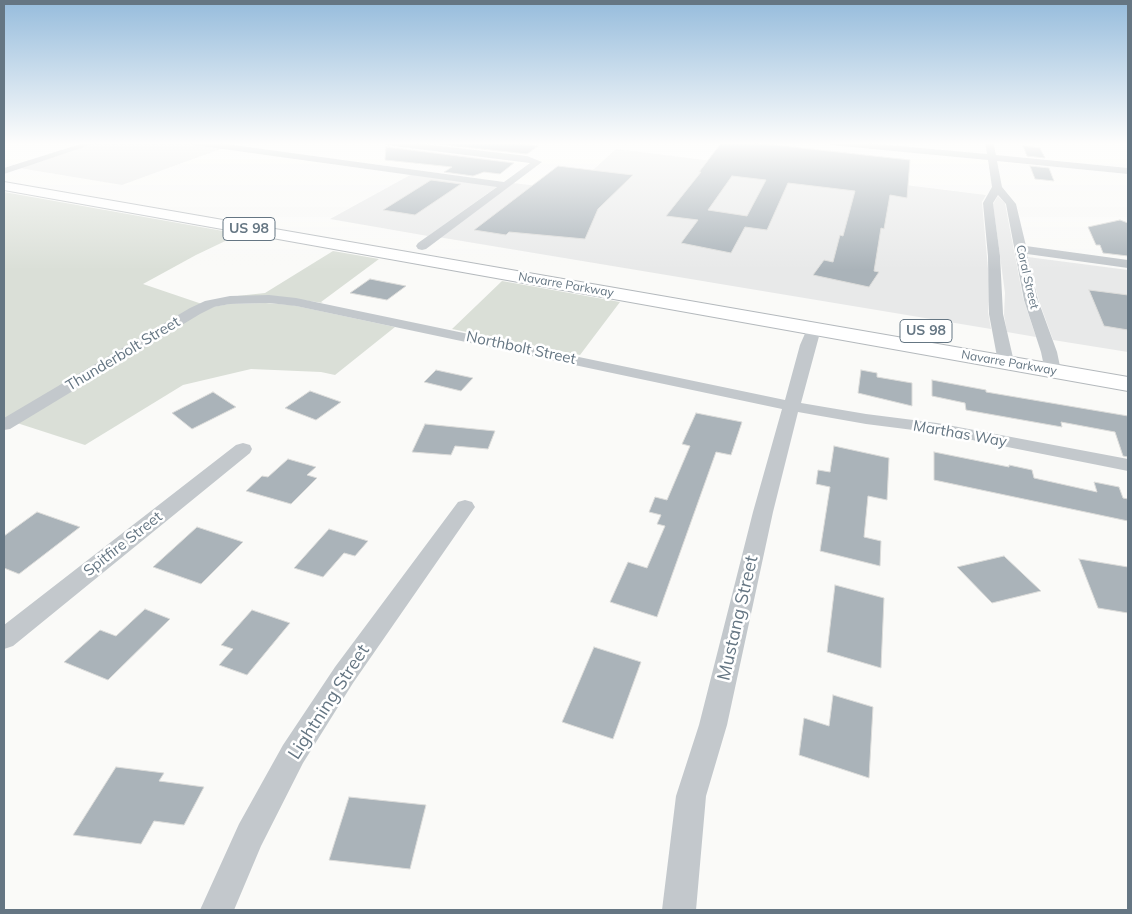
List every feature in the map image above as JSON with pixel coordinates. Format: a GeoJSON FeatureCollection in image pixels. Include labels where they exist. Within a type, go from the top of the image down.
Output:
{"type":"FeatureCollection","features":[{"type":"Feature","properties":{"kind":"highway","name":"Navarre Parkway"},"geometry":{"type":"LineString","coordinates":[[71,185],[422,246],[534,272],[814,329],[1004,353]]}},
{"type":"Feature","properties":{"kind":"highway","name":"Navarre Parkway"},"geometry":{"type":"LineString","coordinates":[[4,186],[473,268],[517,268],[546,274],[591,273],[1051,361],[1128,366]]}},
{"type":"Feature","properties":{"kind":"highway","name":"Navarre Parkway"},"geometry":{"type":"LineString","coordinates":[[1051,361],[1128,384]]}},
{"type":"Feature","properties":{"kind":"street"},"geometry":{"type":"LineString","coordinates":[[422,246],[506,185]]}},
{"type":"Feature","properties":{"kind":"street","name":"Coral Street"},"geometry":{"type":"LineString","coordinates":[[1004,353],[996,314],[994,256],[988,203],[997,187],[1011,204],[1031,300],[1051,361]]}},
{"type":"Feature","properties":{"kind":"street"},"geometry":{"type":"LineString","coordinates":[[1020,251],[1128,264]]}},
{"type":"Feature","properties":{"kind":"street"},"geometry":{"type":"LineString","coordinates":[[1020,251],[1128,268]]}},
{"type":"Feature","properties":{"kind":"street","name":"Northbolt Street"},"geometry":{"type":"LineString","coordinates":[[249,299],[296,302],[791,406]]}},
{"type":"Feature","properties":{"kind":"street","name":"Thunderbolt Street"},"geometry":{"type":"LineString","coordinates":[[4,425],[195,311],[210,304],[249,299]]}},
{"type":"Feature","properties":{"kind":"street","name":"Mustang Street"},"geometry":{"type":"LineString","coordinates":[[679,910],[690,796],[713,726],[763,512],[814,329]]}},
{"type":"Feature","properties":{"kind":"street","name":"Marthas Way"},"geometry":{"type":"LineString","coordinates":[[791,406],[866,419],[937,428],[1128,465]]}},
{"type":"Feature","properties":{"kind":"street","name":"Spitfire Street"},"geometry":{"type":"LineString","coordinates":[[4,639],[243,449]]}},
{"type":"Feature","properties":{"kind":"street","name":"Lightning Street"},"geometry":{"type":"LineString","coordinates":[[217,910],[250,835],[293,754],[344,675],[465,508]]}},
{"type":"Feature","properties":{"kind":"shaded area"},"geometry":{"type":"Polygon","coordinates":[[[393,185],[498,186],[428,236],[330,219],[393,185]]]}},
{"type":"Feature","properties":{"kind":"shaded area"},"geometry":{"type":"Polygon","coordinates":[[[511,185],[571,190],[577,185],[903,185],[986,195],[982,202],[990,291],[988,312],[991,329],[438,237],[511,185]]]}},
{"type":"Feature","properties":{"kind":"shaded area"},"geometry":{"type":"Polygon","coordinates":[[[4,192],[240,234],[143,284],[202,304],[4,419],[4,192]]]}},
{"type":"Feature","properties":{"kind":"shaded area"},"geometry":{"type":"Polygon","coordinates":[[[998,196],[1005,203],[1023,298],[1036,337],[1007,332],[1004,315],[1005,293],[993,204],[998,196]]]}},
{"type":"Feature","properties":{"kind":"shaded area"},"geometry":{"type":"Polygon","coordinates":[[[333,251],[379,259],[321,302],[323,303],[274,296],[237,296],[265,293],[333,251]]]}},
{"type":"Feature","properties":{"kind":"shaded area"},"geometry":{"type":"Polygon","coordinates":[[[1028,257],[1128,270],[1128,352],[1053,340],[1039,301],[1028,257]]]}},
{"type":"Feature","properties":{"kind":"shaded area"},"geometry":{"type":"Polygon","coordinates":[[[502,281],[620,302],[580,355],[452,329],[502,281]]]}},
{"type":"Feature","properties":{"kind":"shaded area"},"geometry":{"type":"Polygon","coordinates":[[[266,303],[292,305],[395,327],[335,375],[321,372],[251,369],[183,385],[85,445],[17,423],[200,313],[213,307],[229,304],[266,303]]]}},
{"type":"Feature","properties":{"kind":"building"},"geometry":{"type":"Polygon","coordinates":[[[424,185],[460,185],[415,215],[383,210],[424,185]]]}},
{"type":"Feature","properties":{"kind":"building"},"geometry":{"type":"Polygon","coordinates":[[[534,185],[623,185],[598,209],[585,239],[509,232],[506,235],[474,230],[534,185]]]}},
{"type":"Feature","properties":{"kind":"building"},"geometry":{"type":"Polygon","coordinates":[[[691,185],[726,185],[708,210],[747,216],[764,185],[787,185],[767,230],[745,227],[731,253],[681,243],[698,220],[666,216],[691,185]]]}},
{"type":"Feature","properties":{"kind":"building"},"geometry":{"type":"Polygon","coordinates":[[[802,185],[908,185],[907,198],[890,195],[884,229],[881,228],[874,271],[879,272],[869,287],[813,275],[824,260],[833,262],[840,235],[843,236],[855,191],[802,185]]]}},
{"type":"Feature","properties":{"kind":"building"},"geometry":{"type":"Polygon","coordinates":[[[1120,220],[1128,223],[1128,256],[1103,253],[1100,245],[1096,245],[1088,227],[1120,220]]]}},
{"type":"Feature","properties":{"kind":"building"},"geometry":{"type":"Polygon","coordinates":[[[370,279],[406,286],[387,300],[350,293],[370,279]]]}},
{"type":"Feature","properties":{"kind":"building"},"geometry":{"type":"Polygon","coordinates":[[[1089,290],[1128,295],[1128,330],[1104,326],[1089,290]]]}},
{"type":"Feature","properties":{"kind":"building"},"geometry":{"type":"Polygon","coordinates":[[[436,370],[473,378],[461,391],[424,382],[436,370]]]}},
{"type":"Feature","properties":{"kind":"building"},"geometry":{"type":"Polygon","coordinates":[[[861,370],[877,373],[877,377],[912,383],[912,406],[858,393],[861,370]]]}},
{"type":"Feature","properties":{"kind":"building"},"geometry":{"type":"Polygon","coordinates":[[[932,380],[986,390],[986,392],[1128,416],[1128,457],[1123,456],[1115,432],[1061,422],[1062,427],[966,410],[965,403],[932,396],[932,380]]]}},
{"type":"Feature","properties":{"kind":"building"},"geometry":{"type":"Polygon","coordinates":[[[310,391],[341,402],[316,420],[285,408],[310,391]]]}},
{"type":"Feature","properties":{"kind":"building"},"geometry":{"type":"Polygon","coordinates":[[[213,392],[236,407],[192,429],[172,413],[213,392]]]}},
{"type":"Feature","properties":{"kind":"building"},"geometry":{"type":"Polygon","coordinates":[[[696,413],[742,422],[731,455],[716,452],[657,617],[610,602],[628,562],[647,568],[665,526],[657,524],[661,515],[649,512],[655,497],[667,500],[690,446],[682,444],[696,413]]]}},
{"type":"Feature","properties":{"kind":"building"},"geometry":{"type":"Polygon","coordinates":[[[425,424],[495,431],[488,449],[455,446],[451,455],[412,452],[425,424]]]}},
{"type":"Feature","properties":{"kind":"building"},"geometry":{"type":"Polygon","coordinates":[[[834,446],[889,458],[887,500],[868,496],[864,537],[881,541],[880,566],[820,551],[830,487],[816,484],[818,470],[830,472],[834,446]]]}},
{"type":"Feature","properties":{"kind":"building"},"geometry":{"type":"Polygon","coordinates":[[[934,452],[1032,470],[1034,478],[1097,492],[1094,482],[1119,487],[1123,498],[1128,499],[1128,521],[934,480],[934,452]]]}},
{"type":"Feature","properties":{"kind":"building"},"geometry":{"type":"Polygon","coordinates":[[[288,459],[316,467],[307,475],[317,478],[291,504],[246,491],[262,476],[268,477],[288,459]]]}},
{"type":"Feature","properties":{"kind":"building"},"geometry":{"type":"Polygon","coordinates":[[[37,512],[80,527],[19,574],[4,568],[4,536],[37,512]]]}},
{"type":"Feature","properties":{"kind":"building"},"geometry":{"type":"Polygon","coordinates":[[[197,527],[243,542],[201,584],[153,567],[197,527]]]}},
{"type":"Feature","properties":{"kind":"building"},"geometry":{"type":"Polygon","coordinates":[[[329,529],[368,541],[355,556],[344,553],[323,577],[294,568],[329,529]]]}},
{"type":"Feature","properties":{"kind":"building"},"geometry":{"type":"Polygon","coordinates":[[[1004,556],[1041,591],[992,603],[957,567],[1004,556]]]}},
{"type":"Feature","properties":{"kind":"building"},"geometry":{"type":"Polygon","coordinates":[[[1079,559],[1128,567],[1128,613],[1098,608],[1079,559]]]}},
{"type":"Feature","properties":{"kind":"building"},"geometry":{"type":"Polygon","coordinates":[[[835,585],[884,598],[881,668],[827,652],[835,585]]]}},
{"type":"Feature","properties":{"kind":"building"},"geometry":{"type":"Polygon","coordinates":[[[145,609],[170,619],[108,680],[64,662],[100,630],[116,636],[145,609]]]}},
{"type":"Feature","properties":{"kind":"building"},"geometry":{"type":"Polygon","coordinates":[[[252,610],[290,623],[247,675],[219,665],[233,649],[221,645],[252,610]]]}},
{"type":"Feature","properties":{"kind":"building"},"geometry":{"type":"Polygon","coordinates":[[[594,647],[641,662],[613,739],[562,722],[594,647]]]}},
{"type":"Feature","properties":{"kind":"building"},"geometry":{"type":"Polygon","coordinates":[[[833,695],[873,707],[869,778],[799,755],[804,718],[829,726],[833,695]]]}},
{"type":"Feature","properties":{"kind":"building"},"geometry":{"type":"Polygon","coordinates":[[[116,767],[164,773],[159,781],[204,787],[184,825],[154,821],[141,844],[73,835],[116,767]]]}},
{"type":"Feature","properties":{"kind":"building"},"geometry":{"type":"Polygon","coordinates":[[[349,797],[426,805],[410,869],[329,860],[349,797]]]}}]}
